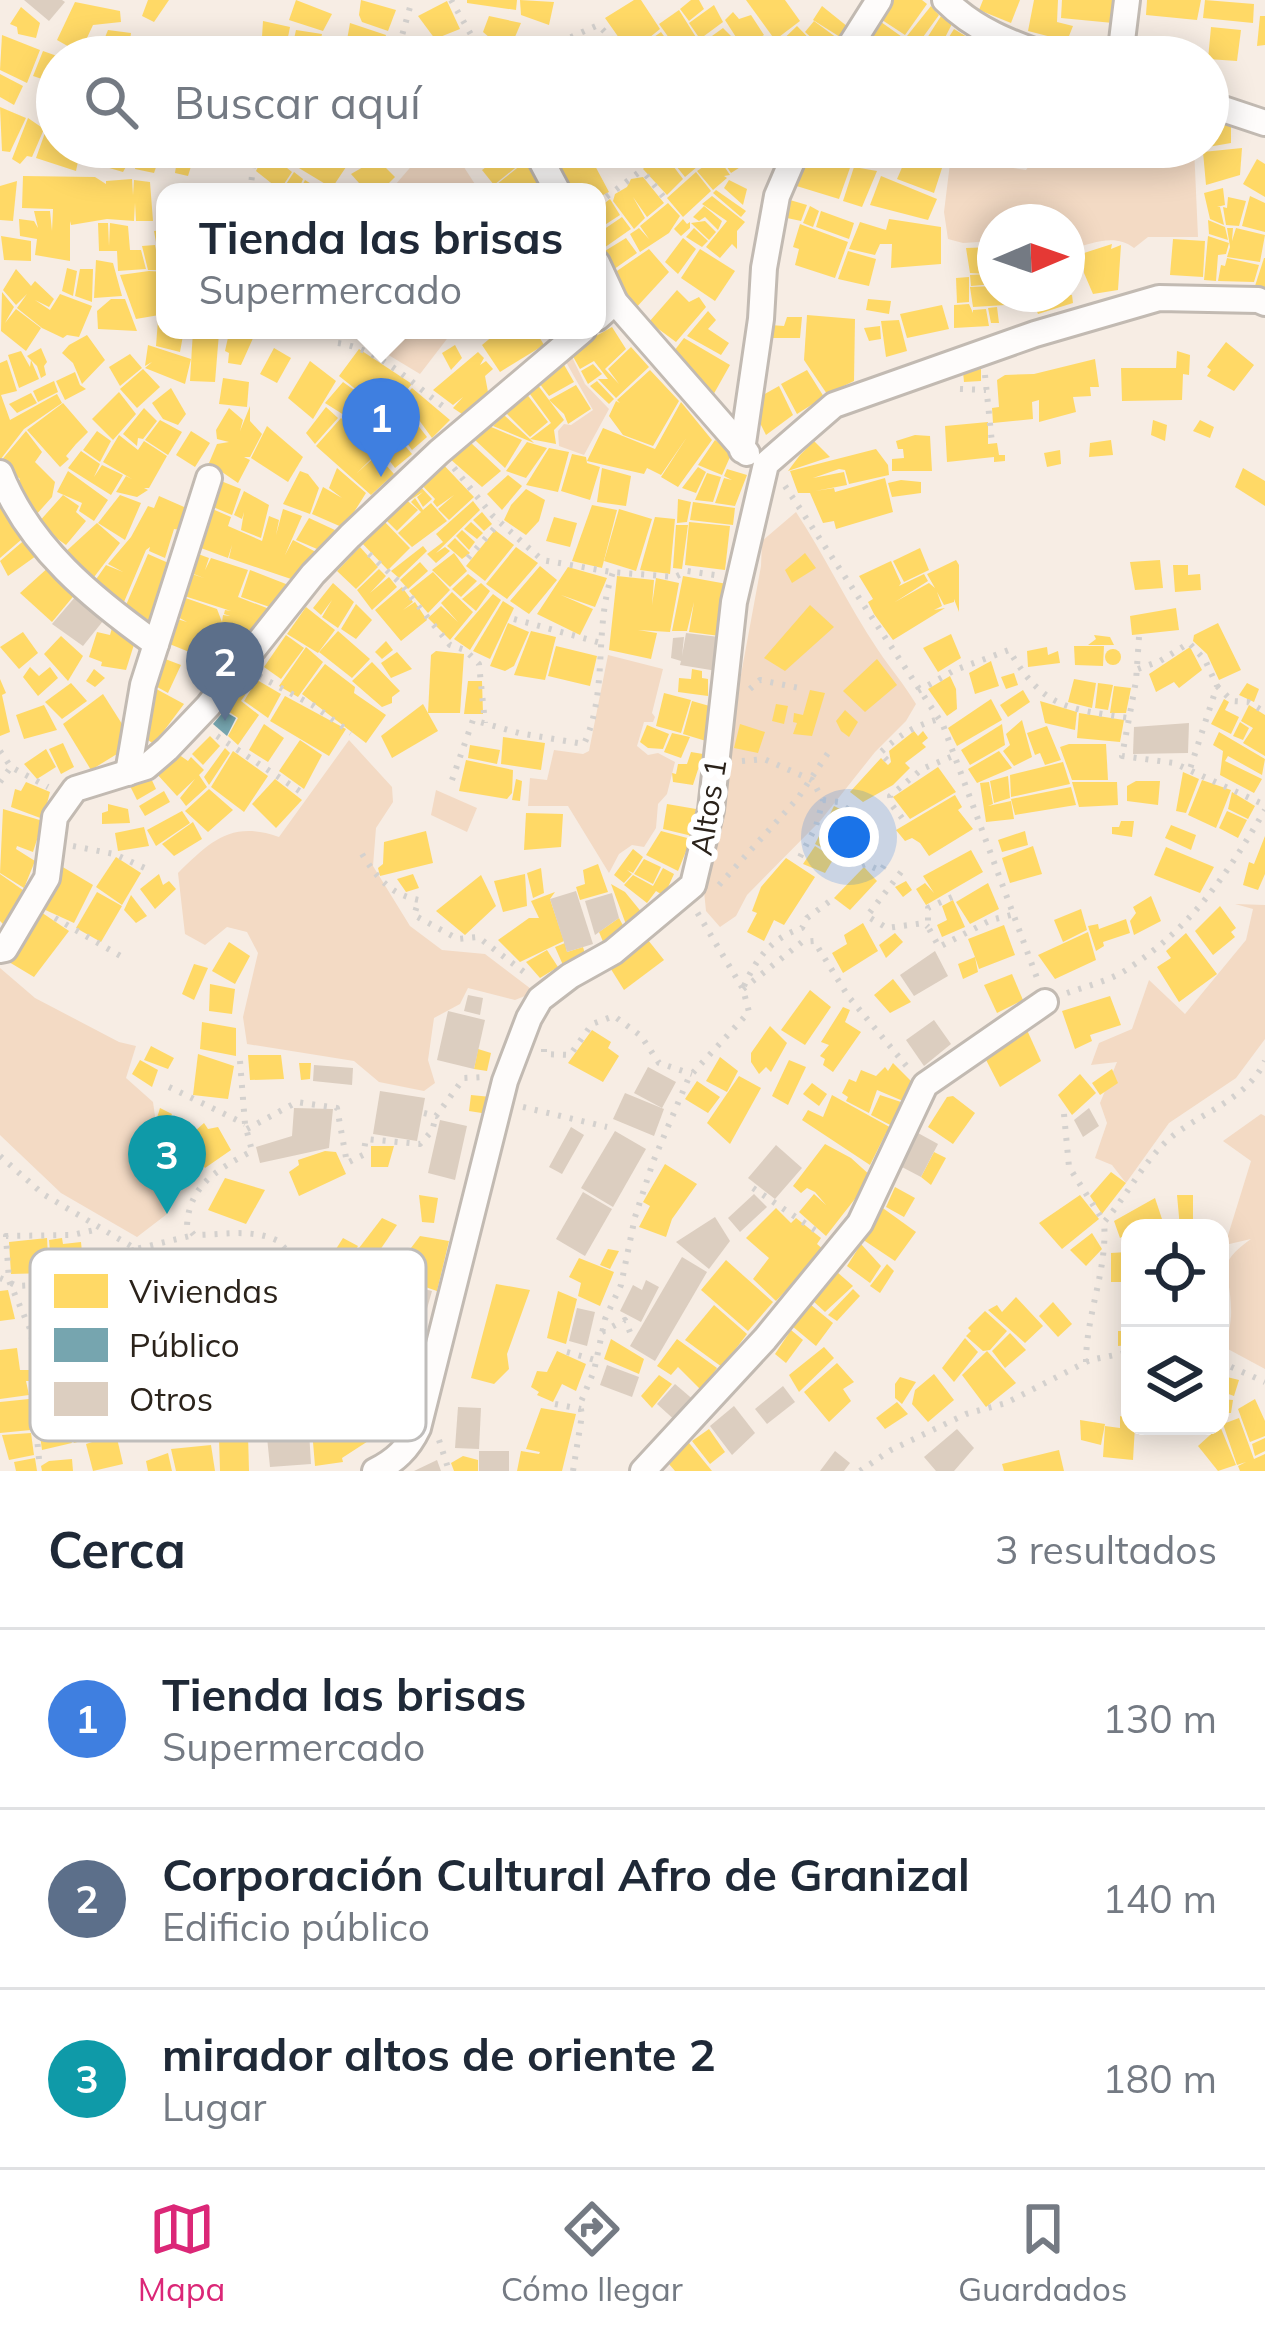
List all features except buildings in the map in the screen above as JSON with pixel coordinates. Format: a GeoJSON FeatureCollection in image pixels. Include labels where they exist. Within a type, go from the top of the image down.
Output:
{"type":"FeatureCollection","features":[{"type":"Feature","properties":{"kind":"street"},"geometry":{"type":"LineString","coordinates":[[857,36],[879,0]]}},
{"type":"Feature","properties":{"kind":"street"},"geometry":{"type":"LineString","coordinates":[[945,0],[996,36]]}},
{"type":"Feature","properties":{"kind":"street"},"geometry":{"type":"LineString","coordinates":[[1122,36],[1126,0]]}},
{"type":"Feature","properties":{"kind":"street"},"geometry":{"type":"LineString","coordinates":[[1229,111],[1265,123]]}},
{"type":"Feature","properties":{"kind":"street"},"geometry":{"type":"LineString","coordinates":[[742,450],[777,196],[789,168]]}},
{"type":"Feature","properties":{"kind":"street"},"geometry":{"type":"LineString","coordinates":[[606,310],[742,450],[766,464],[835,405],[1035,334],[1159,298],[1265,303]]}},
{"type":"Feature","properties":{"kind":"street"},"geometry":{"type":"LineString","coordinates":[[0,950],[5,949],[47,878],[55,817],[75,789],[146,767],[194,721],[301,588],[350,536],[439,452],[572,339]]}},
{"type":"Feature","properties":{"kind":"street","name":"Altos 1"},"geometry":{"type":"LineString","coordinates":[[426,1391],[503,1091],[530,1018],[549,992],[613,952],[694,891],[711,810],[739,581],[766,464]]}},
{"type":"Feature","properties":{"kind":"street"},"geometry":{"type":"LineString","coordinates":[[0,473],[12,503],[91,597],[156,644]]}},
{"type":"Feature","properties":{"kind":"street"},"geometry":{"type":"LineString","coordinates":[[128,773],[143,685],[209,478]]}},
{"type":"Feature","properties":{"kind":"street"},"geometry":{"type":"LineString","coordinates":[[644,1471],[765,1339],[860,1223],[925,1085],[1045,1002]]}},
{"type":"Feature","properties":{"kind":"street","name":"Altos 1"},"geometry":{"type":"LineString","coordinates":[[375,1471],[391,1463],[412,1441]]}},
{"type":"Feature","properties":{"kind":"path"},"geometry":{"type":"LineString","coordinates":[[402,36],[412,0]]}},
{"type":"Feature","properties":{"kind":"path"},"geometry":{"type":"LineString","coordinates":[[451,0],[472,36]]}},
{"type":"Feature","properties":{"kind":"path"},"geometry":{"type":"LineString","coordinates":[[574,36],[598,25],[609,36]]}},
{"type":"Feature","properties":{"kind":"path"},"geometry":{"type":"LineString","coordinates":[[606,197],[638,172],[666,200]]}},
{"type":"Feature","properties":{"kind":"path"},"geometry":{"type":"LineString","coordinates":[[338,343],[361,346],[469,427]]}},
{"type":"Feature","properties":{"kind":"path"},"geometry":{"type":"LineString","coordinates":[[981,354],[992,443]]}},
{"type":"Feature","properties":{"kind":"path"},"geometry":{"type":"LineString","coordinates":[[439,452],[500,522],[542,560],[675,578],[687,571],[739,581]]}},
{"type":"Feature","properties":{"kind":"path"},"geometry":{"type":"LineString","coordinates":[[766,464],[835,559],[939,719],[1045,1002],[1127,970],[1197,914],[1222,883],[1265,807],[1190,769],[1122,756],[1139,637]]}},
{"type":"Feature","properties":{"kind":"path"},"geometry":{"type":"LineString","coordinates":[[468,557],[500,522]]}},
{"type":"Feature","properties":{"kind":"path"},"geometry":{"type":"LineString","coordinates":[[350,536],[398,581],[449,645],[465,650],[479,664],[485,723]]}},
{"type":"Feature","properties":{"kind":"path"},"geometry":{"type":"LineString","coordinates":[[452,780],[473,720],[584,744],[602,663],[603,600],[613,572]]}},
{"type":"Feature","properties":{"kind":"path"},"geometry":{"type":"LineString","coordinates":[[514,620],[601,644]]}},
{"type":"Feature","properties":{"kind":"path"},"geometry":{"type":"LineString","coordinates":[[1138,669],[1189,643],[1232,701],[1248,702],[1265,712]]}},
{"type":"Feature","properties":{"kind":"path"},"geometry":{"type":"LineString","coordinates":[[918,691],[1009,650],[1032,688],[1048,698],[1129,718]]}},
{"type":"Feature","properties":{"kind":"path"},"geometry":{"type":"LineString","coordinates":[[241,665],[351,733]]}},
{"type":"Feature","properties":{"kind":"path"},"geometry":{"type":"LineString","coordinates":[[1190,769],[1217,686]]}},
{"type":"Feature","properties":{"kind":"path"},"geometry":{"type":"LineString","coordinates":[[887,760],[880,754],[900,735],[912,726],[939,719]]}},
{"type":"Feature","properties":{"kind":"path"},"geometry":{"type":"LineString","coordinates":[[194,721],[301,792]]}},
{"type":"Feature","properties":{"kind":"path"},"geometry":{"type":"LineString","coordinates":[[573,1471],[581,1409],[602,1332],[621,1286],[635,1217],[653,1162],[692,1074],[749,1012],[742,989],[707,934],[694,891],[716,888],[742,862],[761,834],[812,780],[830,750]]}},
{"type":"Feature","properties":{"kind":"path"},"geometry":{"type":"LineString","coordinates":[[0,751],[11,767],[68,799]]}},
{"type":"Feature","properties":{"kind":"path"},"geometry":{"type":"LineString","coordinates":[[902,818],[890,796],[922,770],[953,756]]}},
{"type":"Feature","properties":{"kind":"path"},"geometry":{"type":"LineString","coordinates":[[716,766],[764,759],[812,780],[823,800],[800,856]]}},
{"type":"Feature","properties":{"kind":"path"},"geometry":{"type":"LineString","coordinates":[[0,782],[11,767]]}},
{"type":"Feature","properties":{"kind":"path"},"geometry":{"type":"LineString","coordinates":[[823,800],[838,802],[861,819],[843,856],[858,867],[881,871],[888,859]]}},
{"type":"Feature","properties":{"kind":"path"},"geometry":{"type":"LineString","coordinates":[[52,840],[114,854],[149,870]]}},
{"type":"Feature","properties":{"kind":"path"},"geometry":{"type":"LineString","coordinates":[[362,854],[377,878],[400,897],[419,900],[414,915],[458,939],[478,937],[549,992]]}},
{"type":"Feature","properties":{"kind":"path"},"geometry":{"type":"LineString","coordinates":[[874,868],[890,887]]}},
{"type":"Feature","properties":{"kind":"path"},"geometry":{"type":"LineString","coordinates":[[901,872],[867,916],[886,928],[924,923],[939,947],[991,920],[1015,914]]}},
{"type":"Feature","properties":{"kind":"path"},"geometry":{"type":"LineString","coordinates":[[928,927],[928,908],[952,897]]}},
{"type":"Feature","properties":{"kind":"path"},"geometry":{"type":"LineString","coordinates":[[742,989],[758,956],[785,934],[802,928],[807,918],[830,901]]}},
{"type":"Feature","properties":{"kind":"path"},"geometry":{"type":"LineString","coordinates":[[32,903],[124,958]]}},
{"type":"Feature","properties":{"kind":"path"},"geometry":{"type":"LineString","coordinates":[[742,989],[802,942],[814,941],[886,1046],[925,1085]]}},
{"type":"Feature","properties":{"kind":"path"},"geometry":{"type":"LineString","coordinates":[[546,1036],[544,1054],[570,1055],[592,1024],[614,1016],[641,1036],[659,1063],[692,1074]]}},
{"type":"Feature","properties":{"kind":"path"},"geometry":{"type":"LineString","coordinates":[[194,1235],[187,1226],[188,1209],[201,1184],[252,1150],[240,1061]]}},
{"type":"Feature","properties":{"kind":"path"},"geometry":{"type":"LineString","coordinates":[[1104,1222],[1169,1139],[1225,1103],[1265,1061]]}},
{"type":"Feature","properties":{"kind":"path"},"geometry":{"type":"LineString","coordinates":[[246,1126],[297,1102],[338,1108],[346,1163],[363,1155],[366,1139],[421,1144],[464,1078],[607,1127]]}},
{"type":"Feature","properties":{"kind":"path"},"geometry":{"type":"LineString","coordinates":[[170,1087],[246,1126]]}},
{"type":"Feature","properties":{"kind":"path"},"geometry":{"type":"LineString","coordinates":[[424,1114],[436,1116]]}},
{"type":"Feature","properties":{"kind":"path"},"geometry":{"type":"LineString","coordinates":[[1064,1114],[1069,1167],[1104,1222],[1106,1242],[1086,1335],[1086,1362]]}},
{"type":"Feature","properties":{"kind":"path"},"geometry":{"type":"LineString","coordinates":[[0,1156],[44,1194],[136,1249],[194,1235],[266,1235],[286,1249]]}},
{"type":"Feature","properties":{"kind":"path"},"geometry":{"type":"LineString","coordinates":[[753,1188],[800,1217],[838,1249]]}},
{"type":"Feature","properties":{"kind":"path"},"geometry":{"type":"LineString","coordinates":[[30,1329],[5,1280],[6,1236],[71,1235],[99,1229]]}},
{"type":"Feature","properties":{"kind":"path"},"geometry":{"type":"LineString","coordinates":[[602,1332],[625,1320],[632,1337]]}},
{"type":"Feature","properties":{"kind":"path"},"geometry":{"type":"LineString","coordinates":[[567,1352],[595,1360]]}},
{"type":"Feature","properties":{"kind":"path"},"geometry":{"type":"LineString","coordinates":[[860,1471],[891,1450],[966,1414],[1006,1403],[1086,1362],[1121,1354]]}},
{"type":"Feature","properties":{"kind":"path"},"geometry":{"type":"LineString","coordinates":[[426,1366],[431,1368]]}},
{"type":"Feature","properties":{"kind":"path"},"geometry":{"type":"LineString","coordinates":[[1229,1366],[1265,1382]]}},
{"type":"Feature","properties":{"kind":"path"},"geometry":{"type":"LineString","coordinates":[[556,1404],[581,1409]]}},
{"type":"Feature","properties":{"kind":"path"},"geometry":{"type":"LineString","coordinates":[[37,1441],[39,1460]]}},
{"type":"Feature","properties":{"kind":"shaded area"},"geometry":{"type":"Polygon","coordinates":[[[410,168],[465,168],[474,183],[397,183],[410,168]]]}},
{"type":"Feature","properties":{"kind":"shaded area"},"geometry":{"type":"Polygon","coordinates":[[[949,168],[1195,168],[1198,237],[1148,237],[1134,248],[1110,240],[1085,245],[1085,204],[977,204],[977,242],[948,239],[944,212],[949,168]]]}},
{"type":"Feature","properties":{"kind":"shaded area"},"geometry":{"type":"Polygon","coordinates":[[[373,339],[447,339],[420,374],[372,345],[373,339]]]}},
{"type":"Feature","properties":{"kind":"shaded area"},"geometry":{"type":"Polygon","coordinates":[[[572,357],[585,384],[609,409],[584,455],[559,446],[558,431],[564,424],[571,425],[593,410],[566,362],[572,357]]]}},
{"type":"Feature","properties":{"kind":"shaded area"},"geometry":{"type":"Polygon","coordinates":[[[796,512],[867,633],[916,704],[821,820],[747,895],[736,916],[720,927],[706,911],[703,881],[762,541],[796,512]]]}},
{"type":"Feature","properties":{"kind":"shaded area"},"geometry":{"type":"Polygon","coordinates":[[[608,655],[663,669],[652,713],[655,717],[653,722],[644,722],[637,746],[648,755],[658,753],[675,762],[667,794],[658,804],[656,828],[644,847],[632,845],[619,854],[609,873],[568,806],[528,806],[530,778],[547,780],[554,750],[589,751],[608,655]]]}},
{"type":"Feature","properties":{"kind":"shaded area"},"geometry":{"type":"Polygon","coordinates":[[[349,740],[392,787],[393,802],[376,828],[373,866],[410,926],[442,950],[485,954],[535,992],[515,1000],[468,988],[460,1004],[434,1018],[428,1060],[435,1083],[424,1091],[379,1082],[354,1061],[247,1044],[243,1017],[258,953],[247,932],[227,927],[205,945],[185,934],[178,873],[222,837],[247,831],[279,837],[349,740]]]}},
{"type":"Feature","properties":{"kind":"shaded area"},"geometry":{"type":"Polygon","coordinates":[[[436,790],[477,808],[467,832],[431,815],[436,790]]]}},
{"type":"Feature","properties":{"kind":"shaded area"},"geometry":{"type":"Polygon","coordinates":[[[1235,904],[1265,905],[1265,1039],[1236,1078],[1169,1123],[1126,1183],[1112,1165],[1095,1158],[1107,1123],[1100,1103],[1117,1062],[1091,1065],[1099,1043],[1132,1029],[1149,980],[1185,1014],[1246,940],[1253,909],[1235,904]]]}},
{"type":"Feature","properties":{"kind":"shaded area"},"geometry":{"type":"Polygon","coordinates":[[[0,968],[35,998],[119,1042],[136,1046],[126,1078],[153,1102],[157,1130],[186,1164],[167,1214],[137,1237],[61,1193],[0,1135],[0,968]]]}},
{"type":"Feature","properties":{"kind":"shaded area"},"geometry":{"type":"Polygon","coordinates":[[[1261,1114],[1265,1116],[1265,1369],[1229,1350],[1229,1260],[1251,1239],[1229,1244],[1229,1232],[1251,1161],[1223,1141],[1261,1114]]]}},
{"type":"Feature","properties":{"kind":"place","name":"Tienda las brisas"},"geometry":{"type":"Point","coordinates":[381,477]}},
{"type":"Feature","properties":{"kind":"place","name":"Corporación Cultural Afro de Granizal"},"geometry":{"type":"Point","coordinates":[225,721]}},
{"type":"Feature","properties":{"kind":"place","name":"mirador altos de oriente 2"},"geometry":{"type":"Point","coordinates":[167,1214]}}]}
